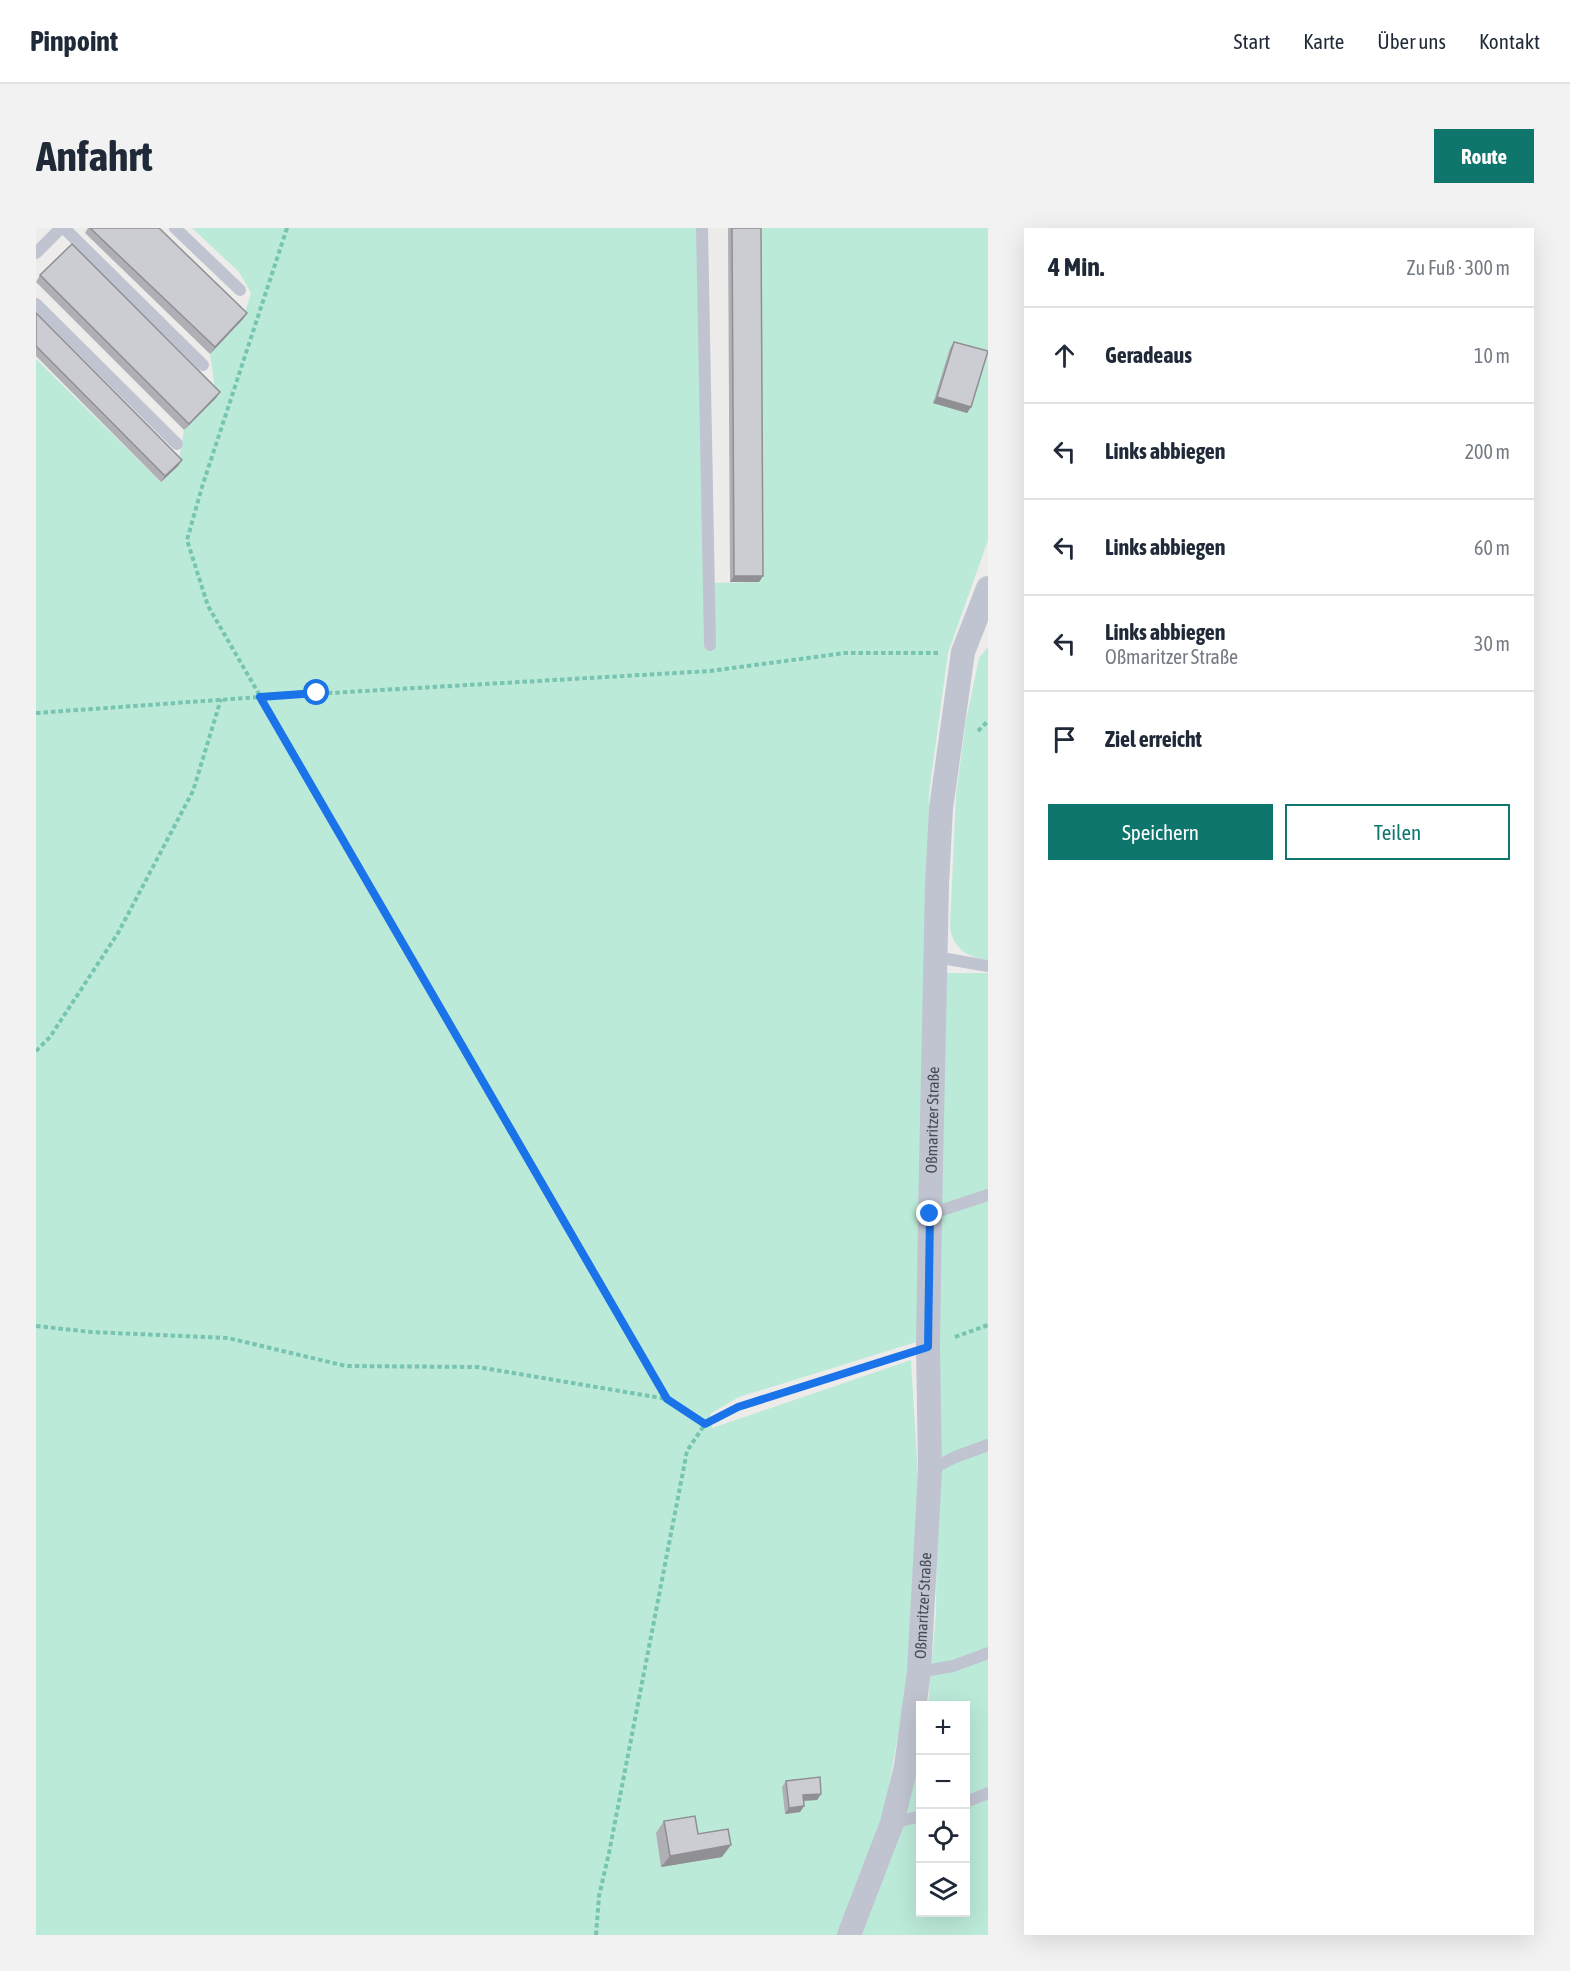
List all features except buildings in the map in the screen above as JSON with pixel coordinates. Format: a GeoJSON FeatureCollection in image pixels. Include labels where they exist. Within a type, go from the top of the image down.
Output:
{"type":"FeatureCollection","features":[{"type":"Feature","properties":{"kind":"street","name":"Oßmaritzer Straße"},"geometry":{"type":"LineString","coordinates":[[849,1935],[892,1823],[906,1766],[920,1672],[930,1470],[928,1347],[930,1214],[937,885],[941,808],[963,652],[986,597]]}},
{"type":"Feature","properties":{"kind":"lane"},"geometry":{"type":"LineString","coordinates":[[36,253],[63,228],[203,365]]}},
{"type":"Feature","properties":{"kind":"lane"},"geometry":{"type":"LineString","coordinates":[[175,228],[240,290]]}},
{"type":"Feature","properties":{"kind":"lane"},"geometry":{"type":"LineString","coordinates":[[702,228],[710,645]]}},
{"type":"Feature","properties":{"kind":"lane"},"geometry":{"type":"LineString","coordinates":[[36,304],[177,444]]}},
{"type":"Feature","properties":{"kind":"lane"},"geometry":{"type":"LineString","coordinates":[[936,957],[988,966]]}},
{"type":"Feature","properties":{"kind":"lane"},"geometry":{"type":"LineString","coordinates":[[930,1214],[988,1195]]}},
{"type":"Feature","properties":{"kind":"lane"},"geometry":{"type":"LineString","coordinates":[[930,1470],[955,1457],[988,1445]]}},
{"type":"Feature","properties":{"kind":"lane"},"geometry":{"type":"LineString","coordinates":[[920,1672],[953,1666],[988,1653]]}},
{"type":"Feature","properties":{"kind":"lane"},"geometry":{"type":"LineString","coordinates":[[970,1800],[988,1793]]}},
{"type":"Feature","properties":{"kind":"lane"},"geometry":{"type":"LineString","coordinates":[[892,1823],[916,1817]]}},
{"type":"Feature","properties":{"kind":"path"},"geometry":{"type":"LineString","coordinates":[[287,228],[187,540],[208,606],[667,1399]]}},
{"type":"Feature","properties":{"kind":"path"},"geometry":{"type":"LineString","coordinates":[[36,713],[221,699],[710,671],[845,653],[963,652]]}},
{"type":"Feature","properties":{"kind":"path"},"geometry":{"type":"LineString","coordinates":[[36,1051],[50,1037],[118,933],[188,801],[221,699]]}},
{"type":"Feature","properties":{"kind":"path"},"geometry":{"type":"LineString","coordinates":[[596,1935],[598,1896],[609,1853],[687,1451],[705,1424],[738,1407],[928,1347],[988,1325]]}},
{"type":"Feature","properties":{"kind":"path"},"geometry":{"type":"LineString","coordinates":[[36,1326],[91,1332],[228,1338],[346,1366],[478,1367],[667,1399],[705,1424]]}},
{"type":"Feature","properties":{"kind":"green space"},"geometry":{"type":"Polygon","coordinates":[[[192,228],[698,228],[710,583],[758,582],[757,228],[988,228],[988,540],[948,653],[929,794],[923,1340],[739,1397],[710,1414],[712,1428],[911,1360],[919,1493],[910,1669],[880,1835],[840,1935],[36,1935],[36,359],[161,482],[178,466],[184,430],[216,398],[210,354],[243,319],[251,293],[239,272],[192,228]]]}},
{"type":"Feature","properties":{"kind":"green space"},"geometry":{"type":"Polygon","coordinates":[[[988,647],[988,960],[962,951],[954,941],[950,927],[956,795],[966,720],[979,658],[988,647]]]}},
{"type":"Feature","properties":{"kind":"green space"},"geometry":{"type":"Polygon","coordinates":[[[941,973],[988,973],[988,1935],[859,1935],[916,1758],[916,1917],[970,1917],[970,1701],[928,1701],[936,1612],[941,973]]]}},
{"type":"Feature","properties":{"kind":"route"},"geometry":{"type":"LineString","coordinates":[[317,693],[260,697],[667,1399],[705,1424],[738,1407],[928,1347],[930,1214]]}}]}
